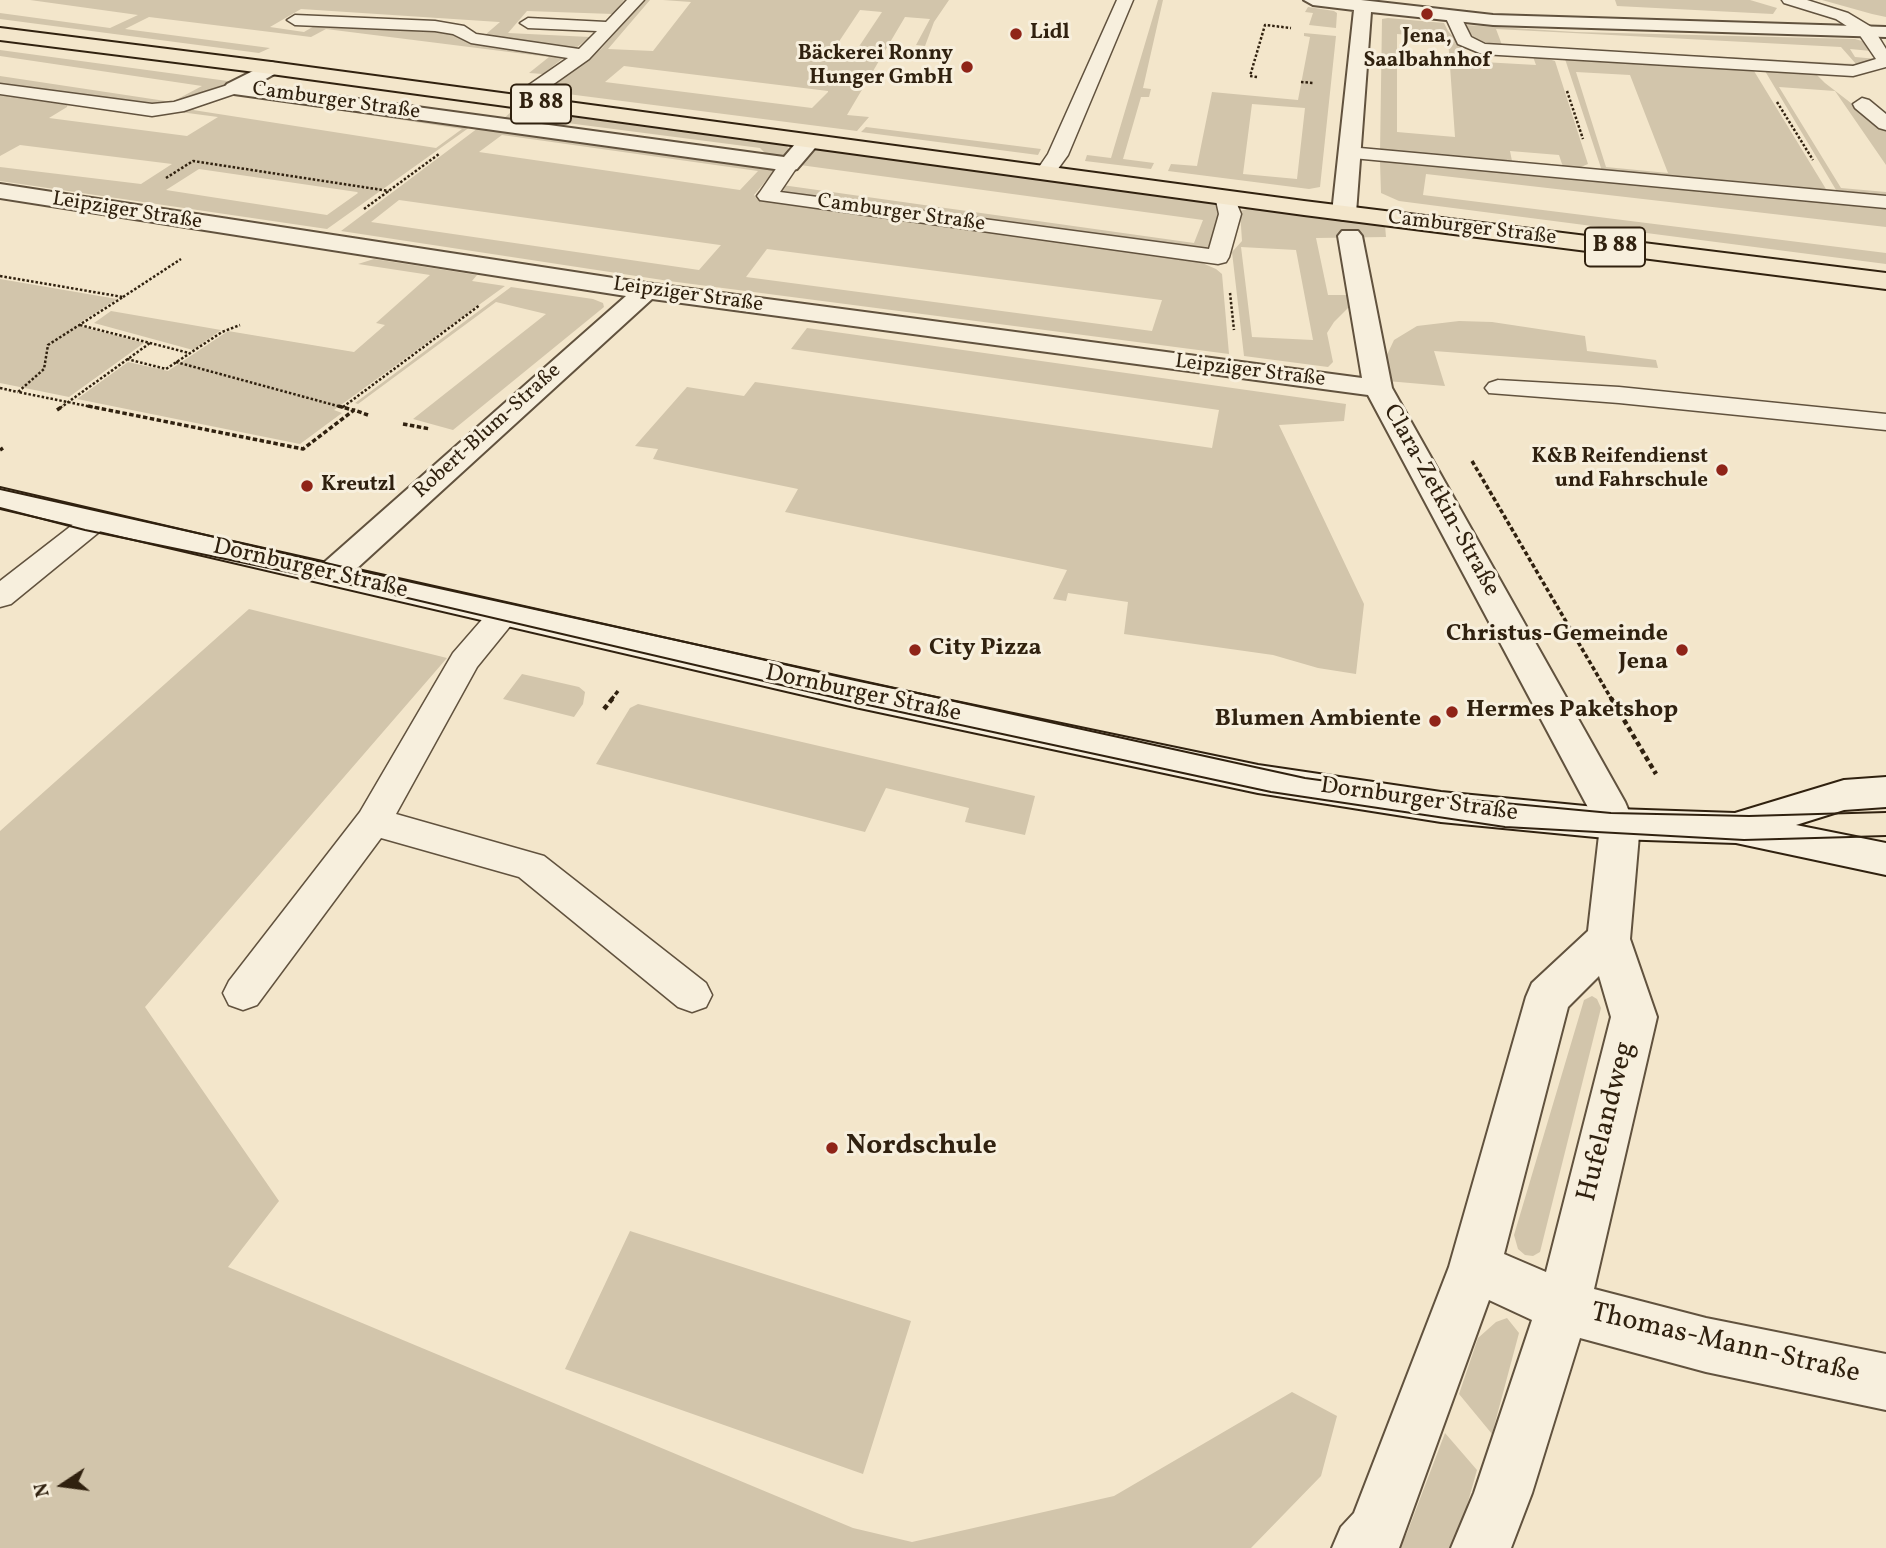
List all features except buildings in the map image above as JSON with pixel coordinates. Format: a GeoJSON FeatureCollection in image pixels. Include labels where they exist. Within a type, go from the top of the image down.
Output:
{"type":"FeatureCollection","features":[{"type":"Feature","properties":{"kind":"main road","name":"Camburger Straße"},"geometry":{"type":"LineString","coordinates":[[0,34],[525,96],[809,142],[1225,196],[1347,225],[1886,281]]}},
{"type":"Feature","properties":{"kind":"street"},"geometry":{"type":"LineString","coordinates":[[1320,0],[1453,16],[1530,21],[1877,32]]}},
{"type":"Feature","properties":{"kind":"street","name":"Clara-Zetkin-Straße"},"geometry":{"type":"LineString","coordinates":[[1363,6],[1349,153],[1347,225],[1378,388],[1616,824]]}},
{"type":"Feature","properties":{"kind":"street","name":"Camburger Straße"},"geometry":{"type":"LineString","coordinates":[[234,88],[271,68]]}},
{"type":"Feature","properties":{"kind":"street","name":"Camburger Straße"},"geometry":{"type":"LineString","coordinates":[[234,88],[789,164],[809,142]]}},
{"type":"Feature","properties":{"kind":"street"},"geometry":{"type":"LineString","coordinates":[[482,122],[525,96]]}},
{"type":"Feature","properties":{"kind":"street","name":"Leipziger Straße"},"geometry":{"type":"LineString","coordinates":[[0,191],[646,291],[1378,388]]}},
{"type":"Feature","properties":{"kind":"street","name":"Robert-Blum-Straße"},"geometry":{"type":"LineString","coordinates":[[331,573],[646,291]]}},
{"type":"Feature","properties":{"kind":"street","name":"Dornburger Straße"},"geometry":{"type":"LineString","coordinates":[[0,499],[855,694],[1258,779],[1441,807],[1616,824],[1736,828],[1886,859]]}},
{"type":"Feature","properties":{"kind":"street","name":"Dornburger Straße"},"geometry":{"type":"LineString","coordinates":[[1736,828],[1844,795],[1886,792]]}},
{"type":"Feature","properties":{"kind":"street","name":"Hufelandweg"},"geometry":{"type":"LineString","coordinates":[[1481,1548],[1503,1493],[1563,1307],[1634,1017],[1609,939],[1619,835],[1616,824]]}},
{"type":"Feature","properties":{"kind":"street"},"geometry":{"type":"LineString","coordinates":[[1362,1548],[1376,1533],[1475,1267],[1548,997],[1609,939]]}},
{"type":"Feature","properties":{"kind":"street"},"geometry":{"type":"LineString","coordinates":[[1475,1267],[1563,1307]]}},
{"type":"Feature","properties":{"kind":"street","name":"Thomas-Mann-Straße"},"geometry":{"type":"LineString","coordinates":[[1563,1307],[1706,1345],[1886,1382]]}},
{"type":"Feature","properties":{"kind":"lane"},"geometry":{"type":"LineString","coordinates":[[525,96],[583,55],[636,0]]}},
{"type":"Feature","properties":{"kind":"lane"},"geometry":{"type":"LineString","coordinates":[[1045,173],[1058,155],[1125,0]]}},
{"type":"Feature","properties":{"kind":"lane"},"geometry":{"type":"LineString","coordinates":[[1453,16],[1464,40],[1482,49],[1853,71],[1886,62],[1869,39],[1877,32],[1842,16],[1790,0]]}},
{"type":"Feature","properties":{"kind":"lane"},"geometry":{"type":"LineString","coordinates":[[295,20],[435,26],[458,30],[471,38],[481,40],[583,55]]}},
{"type":"Feature","properties":{"kind":"lane"},"geometry":{"type":"LineString","coordinates":[[528,23],[611,27]]}},
{"type":"Feature","properties":{"kind":"lane"},"geometry":{"type":"LineString","coordinates":[[0,89],[152,110],[177,107],[220,90],[234,88]]}},
{"type":"Feature","properties":{"kind":"lane"},"geometry":{"type":"LineString","coordinates":[[1862,104],[1886,124]]}},
{"type":"Feature","properties":{"kind":"lane"},"geometry":{"type":"LineString","coordinates":[[1349,153],[1886,202]]}},
{"type":"Feature","properties":{"kind":"lane","name":"Camburger Straße"},"geometry":{"type":"LineString","coordinates":[[789,164],[767,196],[1218,257]]}},
{"type":"Feature","properties":{"kind":"lane"},"geometry":{"type":"LineString","coordinates":[[1218,257],[1230,214],[1225,196]]}},
{"type":"Feature","properties":{"kind":"lane"},"geometry":{"type":"LineString","coordinates":[[1498,388],[1619,395],[1886,422]]}},
{"type":"Feature","properties":{"kind":"lane"},"geometry":{"type":"LineString","coordinates":[[0,597],[94,522]]}},
{"type":"Feature","properties":{"kind":"lane"},"geometry":{"type":"LineString","coordinates":[[243,993],[373,822],[464,661],[504,614]]}},
{"type":"Feature","properties":{"kind":"lane"},"geometry":{"type":"LineString","coordinates":[[373,822],[531,866],[692,995]]}},
{"type":"Feature","properties":{"kind":"path"},"geometry":{"type":"LineString","coordinates":[[1257,77],[1250,76],[1265,25],[1290,28]]}},
{"type":"Feature","properties":{"kind":"path"},"geometry":{"type":"LineString","coordinates":[[1555,53],[1594,176]]}},
{"type":"Feature","properties":{"kind":"path"},"geometry":{"type":"LineString","coordinates":[[1755,65],[1836,197]]}},
{"type":"Feature","properties":{"kind":"path"},"geometry":{"type":"LineString","coordinates":[[322,242],[482,122]]}},
{"type":"Feature","properties":{"kind":"path"},"geometry":{"type":"LineString","coordinates":[[163,180],[193,161],[390,191]]}},
{"type":"Feature","properties":{"kind":"path"},"geometry":{"type":"LineString","coordinates":[[18,392],[44,369],[48,345],[226,228]]}},
{"type":"Feature","properties":{"kind":"path"},"geometry":{"type":"LineString","coordinates":[[1218,257],[1227,270],[1237,371]]}},
{"type":"Feature","properties":{"kind":"path"},"geometry":{"type":"LineString","coordinates":[[0,276],[123,297]]}},
{"type":"Feature","properties":{"kind":"path"},"geometry":{"type":"LineString","coordinates":[[343,407],[487,300]]}},
{"type":"Feature","properties":{"kind":"path"},"geometry":{"type":"LineString","coordinates":[[79,325],[190,353]]}},
{"type":"Feature","properties":{"kind":"path"},"geometry":{"type":"LineString","coordinates":[[127,359],[166,369],[222,332],[240,325]]}},
{"type":"Feature","properties":{"kind":"path"},"geometry":{"type":"LineString","coordinates":[[57,410],[150,343]]}},
{"type":"Feature","properties":{"kind":"path"},"geometry":{"type":"LineString","coordinates":[[176,362],[368,415]]}},
{"type":"Feature","properties":{"kind":"path"},"geometry":{"type":"LineString","coordinates":[[0,388],[303,449],[354,410]]}},
{"type":"Feature","properties":{"kind":"path"},"geometry":{"type":"LineString","coordinates":[[1465,449],[1656,774]]}},
{"type":"Feature","properties":{"kind":"path"},"geometry":{"type":"LineString","coordinates":[[604,709],[618,691]]}},
{"type":"Feature","properties":{"kind":"shaded area"},"geometry":{"type":"Polygon","coordinates":[[[30,0],[624,0],[613,14],[527,11],[508,33],[590,37],[543,74],[529,73],[549,57],[326,29],[311,37],[149,17],[125,29],[270,48],[259,53],[0,19],[0,13],[110,28],[138,15],[30,0]],[[301,9],[270,27],[304,32],[316,25],[485,35],[500,22],[301,9]]]}},
{"type":"Feature","properties":{"kind":"shaded area"},"geometry":{"type":"Polygon","coordinates":[[[644,0],[650,0],[608,49],[653,51],[691,2],[663,0],[949,0],[934,22],[925,46],[916,45],[930,19],[905,17],[847,115],[869,117],[857,131],[544,91],[601,49],[644,0]],[[860,10],[828,58],[850,60],[882,12],[860,10]],[[624,66],[605,82],[812,108],[828,92],[828,91],[624,66]]]}},
{"type":"Feature","properties":{"kind":"shaded area"},"geometry":{"type":"Polygon","coordinates":[[[1158,0],[1163,0],[1143,88],[1151,89],[1149,97],[1141,97],[1123,159],[1154,163],[1151,169],[1085,161],[1087,155],[1111,158],[1158,0]]]}},
{"type":"Feature","properties":{"kind":"shaded area"},"geometry":{"type":"Polygon","coordinates":[[[1615,0],[1750,0],[1777,8],[1773,14],[1617,6],[1615,0]]]}},
{"type":"Feature","properties":{"kind":"shaded area"},"geometry":{"type":"Polygon","coordinates":[[[1822,0],[1886,0],[1886,17],[1872,14],[1822,0]]]}},
{"type":"Feature","properties":{"kind":"shaded area"},"geometry":{"type":"Polygon","coordinates":[[[1308,7],[1337,13],[1336,28],[1309,25],[1313,13],[1305,12],[1308,7]]]}},
{"type":"Feature","properties":{"kind":"shaded area"},"geometry":{"type":"Polygon","coordinates":[[[1382,19],[1444,23],[1465,50],[1465,61],[1536,65],[1532,54],[1555,61],[1588,164],[1574,170],[1564,170],[1559,155],[1510,151],[1513,166],[1380,154],[1382,19]],[[1397,34],[1397,132],[1455,137],[1448,38],[1397,34]]]}},
{"type":"Feature","properties":{"kind":"shaded area"},"geometry":{"type":"Polygon","coordinates":[[[1465,25],[1576,32],[1855,39],[1862,41],[1871,51],[1850,49],[1855,57],[1877,59],[1857,65],[1840,67],[1491,45],[1473,37],[1465,25]],[[1496,29],[1502,45],[1856,64],[1841,47],[1496,29]]]}},
{"type":"Feature","properties":{"kind":"shaded area"},"geometry":{"type":"Polygon","coordinates":[[[1304,33],[1336,36],[1320,187],[1309,189],[1168,171],[1171,164],[1197,166],[1212,92],[1298,100],[1310,37],[1304,36],[1304,33]],[[1252,104],[1243,174],[1297,179],[1305,108],[1252,104]]]}},
{"type":"Feature","properties":{"kind":"shaded area"},"geometry":{"type":"Polygon","coordinates":[[[0,50],[235,82],[174,103],[157,106],[0,84],[0,76],[172,102],[202,86],[0,56],[0,50]]]}},
{"type":"Feature","properties":{"kind":"shaded area"},"geometry":{"type":"Polygon","coordinates":[[[1565,59],[1745,67],[1754,71],[1829,194],[1603,174],[1565,59]],[[1576,72],[1606,167],[1668,173],[1630,75],[1576,72]]]}},
{"type":"Feature","properties":{"kind":"shaded area"},"geometry":{"type":"Polygon","coordinates":[[[1765,71],[1815,73],[1886,130],[1886,165],[1835,91],[1779,87],[1841,188],[1886,192],[1886,200],[1839,195],[1765,71]]]}},
{"type":"Feature","properties":{"kind":"shaded area"},"geometry":{"type":"Polygon","coordinates":[[[0,92],[68,103],[67,107],[49,118],[187,136],[218,117],[180,112],[223,93],[470,127],[327,229],[0,181],[0,167],[141,184],[172,164],[20,145],[0,156],[0,92]],[[223,93],[193,110],[436,148],[462,129],[223,93]],[[199,169],[166,190],[327,215],[358,193],[357,192],[199,169]]]}},
{"type":"Feature","properties":{"kind":"shaded area"},"geometry":{"type":"Polygon","coordinates":[[[521,110],[786,145],[791,152],[787,156],[772,160],[760,148],[521,117],[512,125],[502,120],[511,112],[521,110]]]}},
{"type":"Feature","properties":{"kind":"shaded area"},"geometry":{"type":"Polygon","coordinates":[[[866,127],[1041,149],[1038,155],[861,132],[866,127]]]}},
{"type":"Feature","properties":{"kind":"shaded area"},"geometry":{"type":"Polygon","coordinates":[[[478,128],[771,168],[774,171],[754,195],[757,199],[1200,262],[1222,274],[1229,354],[669,281],[341,231],[478,128]],[[502,135],[479,152],[740,190],[758,171],[502,135]],[[399,200],[371,222],[699,270],[721,245],[399,200]],[[767,249],[746,277],[1152,331],[1162,300],[767,249]]]}},
{"type":"Feature","properties":{"kind":"shaded area"},"geometry":{"type":"Polygon","coordinates":[[[818,149],[1215,202],[1222,207],[1222,212],[1212,246],[1195,253],[795,197],[779,191],[777,186],[807,152],[818,149]],[[800,165],[782,185],[1194,243],[1203,220],[800,165]]]}},
{"type":"Feature","properties":{"kind":"shaded area"},"geometry":{"type":"Polygon","coordinates":[[[1380,161],[1886,207],[1886,227],[1426,174],[1423,195],[1886,253],[1886,264],[1399,201],[1381,193],[1380,161]]]}},
{"type":"Feature","properties":{"kind":"shaded area"},"geometry":{"type":"Polygon","coordinates":[[[1253,207],[1385,225],[1386,237],[1316,238],[1328,295],[1350,295],[1352,304],[1327,333],[1333,362],[1328,367],[1244,356],[1232,252],[1242,241],[1240,211],[1253,207]],[[1241,247],[1252,337],[1313,340],[1296,250],[1241,247]]]}},
{"type":"Feature","properties":{"kind":"shaded area"},"geometry":{"type":"Polygon","coordinates":[[[374,259],[477,275],[472,281],[505,286],[334,410],[342,413],[300,444],[77,399],[128,362],[168,371],[228,331],[354,352],[385,325],[376,323],[430,275],[358,264],[374,259]]]}},
{"type":"Feature","properties":{"kind":"shaded area"},"geometry":{"type":"Polygon","coordinates":[[[0,279],[117,299],[76,325],[144,343],[69,397],[0,383],[0,279]]]}},
{"type":"Feature","properties":{"kind":"shaded area"},"geometry":{"type":"Polygon","coordinates":[[[511,287],[593,299],[603,303],[604,307],[453,430],[413,419],[546,314],[496,302],[358,404],[355,403],[511,287]]]}},
{"type":"Feature","properties":{"kind":"shaded area"},"geometry":{"type":"Polygon","coordinates":[[[111,311],[221,330],[193,350],[94,323],[111,311]]]}},
{"type":"Feature","properties":{"kind":"shaded area"},"geometry":{"type":"Polygon","coordinates":[[[1459,321],[1492,322],[1585,336],[1587,351],[1656,360],[1658,368],[1434,351],[1445,386],[1387,381],[1386,357],[1394,340],[1417,326],[1459,321]]]}},
{"type":"Feature","properties":{"kind":"shaded area"},"geometry":{"type":"Polygon","coordinates":[[[807,328],[1346,404],[1344,421],[1279,425],[1364,604],[1356,674],[1318,668],[1273,655],[1124,634],[1128,602],[1068,593],[1066,601],[1053,599],[1067,570],[785,512],[798,489],[653,459],[658,449],[635,446],[687,387],[744,396],[755,382],[1212,448],[1219,410],[791,349],[807,328]]]}},
{"type":"Feature","properties":{"kind":"shaded area"},"geometry":{"type":"Polygon","coordinates":[[[249,609],[447,658],[145,1007],[279,1201],[228,1267],[853,1528],[912,1542],[1114,1496],[1292,1392],[1337,1416],[1321,1476],[1251,1548],[0,1548],[0,831],[249,609]]]}},
{"type":"Feature","properties":{"kind":"shaded area"},"geometry":{"type":"Polygon","coordinates":[[[522,674],[579,687],[585,692],[583,704],[574,717],[503,699],[522,674]]]}},
{"type":"Feature","properties":{"kind":"shaded area"},"geometry":{"type":"Polygon","coordinates":[[[638,704],[1035,796],[1025,835],[965,822],[969,808],[886,788],[865,832],[596,764],[630,708],[638,704]]]}},
{"type":"Feature","properties":{"kind":"shaded area"},"geometry":{"type":"Polygon","coordinates":[[[1592,996],[1597,999],[1601,1008],[1540,1252],[1533,1256],[1525,1255],[1518,1249],[1514,1235],[1584,1000],[1592,996]]]}},
{"type":"Feature","properties":{"kind":"shaded area"},"geometry":{"type":"Polygon","coordinates":[[[630,1231],[911,1321],[863,1474],[565,1369],[630,1231]]]}},
{"type":"Feature","properties":{"kind":"shaded area"},"geometry":{"type":"Polygon","coordinates":[[[1507,1318],[1519,1333],[1492,1434],[1459,1394],[1478,1338],[1496,1322],[1507,1318]]]}},
{"type":"Feature","properties":{"kind":"shaded area"},"geometry":{"type":"Polygon","coordinates":[[[1445,1433],[1477,1470],[1455,1548],[1399,1548],[1407,1533],[1445,1433]]]}},
{"type":"Feature","properties":{"kind":"tram line"},"geometry":{"type":"LineString","coordinates":[[0,487],[339,566],[1305,778],[1450,798],[1611,813],[1749,816],[1886,812]]}},
{"type":"Feature","properties":{"kind":"tram line"},"geometry":{"type":"LineString","coordinates":[[0,508],[85,530],[356,586],[854,702],[1271,792],[1505,827],[1744,840],[1886,836]]}},
{"type":"Feature","properties":{"kind":"place","name":"Jena, Saalbahnhof"},"geometry":{"type":"Point","coordinates":[1427,14]}},
{"type":"Feature","properties":{"kind":"place","name":"Lidl"},"geometry":{"type":"Point","coordinates":[1016,34]}},
{"type":"Feature","properties":{"kind":"place","name":"Bäckerei Ronny Hunger GmbH"},"geometry":{"type":"Point","coordinates":[967,67]}},
{"type":"Feature","properties":{"kind":"place","name":"K&B Reifendienst und Fahrschule"},"geometry":{"type":"Point","coordinates":[1722,470]}},
{"type":"Feature","properties":{"kind":"place","name":"Kreutzl"},"geometry":{"type":"Point","coordinates":[307,486]}},
{"type":"Feature","properties":{"kind":"place","name":"City Pizza"},"geometry":{"type":"Point","coordinates":[915,650]}},
{"type":"Feature","properties":{"kind":"place","name":"Christus-Gemeinde Jena"},"geometry":{"type":"Point","coordinates":[1682,650]}},
{"type":"Feature","properties":{"kind":"place","name":"Hermes Paketshop"},"geometry":{"type":"Point","coordinates":[1452,712]}},
{"type":"Feature","properties":{"kind":"place","name":"Blumen Ambiente"},"geometry":{"type":"Point","coordinates":[1435,721]}},
{"type":"Feature","properties":{"kind":"place","name":"Nordschule"},"geometry":{"type":"Point","coordinates":[832,1148]}}]}
